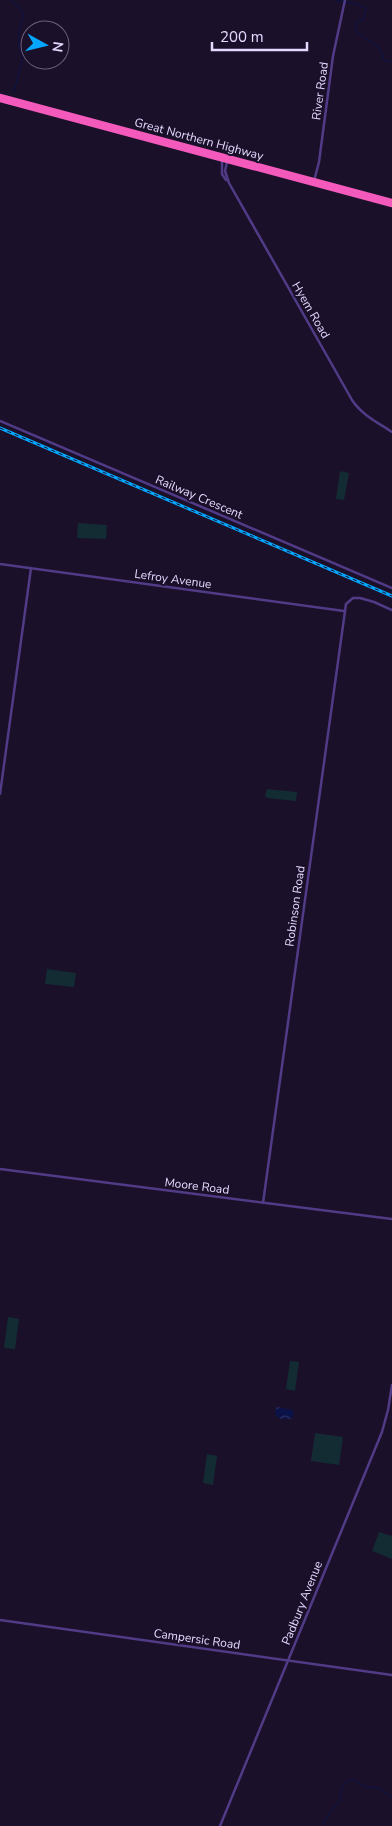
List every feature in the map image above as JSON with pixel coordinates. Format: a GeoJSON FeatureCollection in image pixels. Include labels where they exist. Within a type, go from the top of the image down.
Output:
{"type":"FeatureCollection","features":[{"type":"Feature","properties":{"kind":"highway","name":"Great Northern Highway"},"geometry":{"type":"LineString","coordinates":[[0,96],[225,159]]}},
{"type":"Feature","properties":{"kind":"highway","name":"Great Northern Highway"},"geometry":{"type":"LineString","coordinates":[[0,100],[392,203]]}},
{"type":"Feature","properties":{"kind":"street","name":"River Road"},"geometry":{"type":"LineString","coordinates":[[314,182],[336,40],[345,0]]}},
{"type":"Feature","properties":{"kind":"street","name":"Hyem Road"},"geometry":{"type":"LineString","coordinates":[[225,159],[225,171],[229,183],[358,410],[392,432]]}},
{"type":"Feature","properties":{"kind":"street","name":"Railway Crescent"},"geometry":{"type":"LineString","coordinates":[[0,421],[392,588]]}},
{"type":"Feature","properties":{"kind":"street","name":"Lefroy Avenue"},"geometry":{"type":"LineString","coordinates":[[0,564],[344,612]]}},
{"type":"Feature","properties":{"kind":"street"},"geometry":{"type":"LineString","coordinates":[[0,794],[31,568]]}},
{"type":"Feature","properties":{"kind":"street"},"geometry":{"type":"LineString","coordinates":[[344,612],[346,604],[352,598],[374,602],[392,610]]}},
{"type":"Feature","properties":{"kind":"street","name":"Robinson Road"},"geometry":{"type":"LineString","coordinates":[[263,1203],[344,612]]}},
{"type":"Feature","properties":{"kind":"street","name":"Moore Road"},"geometry":{"type":"LineString","coordinates":[[0,1169],[392,1219]]}},
{"type":"Feature","properties":{"kind":"street","name":"Padbury Avenue"},"geometry":{"type":"LineString","coordinates":[[220,1826],[382,1432],[392,1385]]}},
{"type":"Feature","properties":{"kind":"street","name":"Campersic Road"},"geometry":{"type":"LineString","coordinates":[[0,1620],[392,1675]]}},
{"type":"Feature","properties":{"kind":"shaded area"},"geometry":{"type":"Polygon","coordinates":[[[340,471],[349,473],[344,500],[336,499],[340,471]]]}},
{"type":"Feature","properties":{"kind":"shaded area"},"geometry":{"type":"Polygon","coordinates":[[[78,523],[107,525],[106,539],[77,538],[78,523]]]}},
{"type":"Feature","properties":{"kind":"shaded area"},"geometry":{"type":"Polygon","coordinates":[[[267,789],[297,792],[296,801],[267,798],[265,796],[267,789]]]}},
{"type":"Feature","properties":{"kind":"shaded area"},"geometry":{"type":"Polygon","coordinates":[[[47,969],[76,973],[74,987],[45,984],[47,969]]]}},
{"type":"Feature","properties":{"kind":"shaded area"},"geometry":{"type":"Polygon","coordinates":[[[8,1317],[19,1319],[15,1349],[4,1348],[8,1317]]]}},
{"type":"Feature","properties":{"kind":"shaded area"},"geometry":{"type":"Polygon","coordinates":[[[290,1361],[299,1362],[295,1391],[286,1389],[290,1361]]]}},
{"type":"Feature","properties":{"kind":"shaded area"},"geometry":{"type":"Polygon","coordinates":[[[315,1433],[343,1437],[339,1465],[311,1461],[315,1433]]]}},
{"type":"Feature","properties":{"kind":"shaded area"},"geometry":{"type":"Polygon","coordinates":[[[207,1454],[217,1456],[213,1485],[203,1483],[207,1454]]]}},
{"type":"Feature","properties":{"kind":"shaded area"},"geometry":{"type":"Polygon","coordinates":[[[379,1532],[392,1536],[392,1559],[372,1551],[379,1532]]]}},
{"type":"Feature","properties":{"kind":"water"},"geometry":{"type":"Polygon","coordinates":[[[277,1407],[293,1410],[293,1417],[281,1419],[276,1416],[275,1411],[277,1407]]]}},
{"type":"Feature","properties":{"kind":"waterway"},"geometry":{"type":"LineString","coordinates":[[11,0],[24,13],[19,33],[19,45],[23,56],[14,92]]}},
{"type":"Feature","properties":{"kind":"waterway"},"geometry":{"type":"LineString","coordinates":[[336,0],[366,8],[363,20],[356,22],[355,30],[380,49],[384,60],[392,62]]}},
{"type":"Feature","properties":{"kind":"waterway"},"geometry":{"type":"LineString","coordinates":[[322,1826],[340,1799],[344,1786],[352,1779],[364,1786],[381,1789],[392,1798]]}},
{"type":"Feature","properties":{"kind":"railway"},"geometry":{"type":"LineString","coordinates":[[0,428],[392,596]]}}]}
